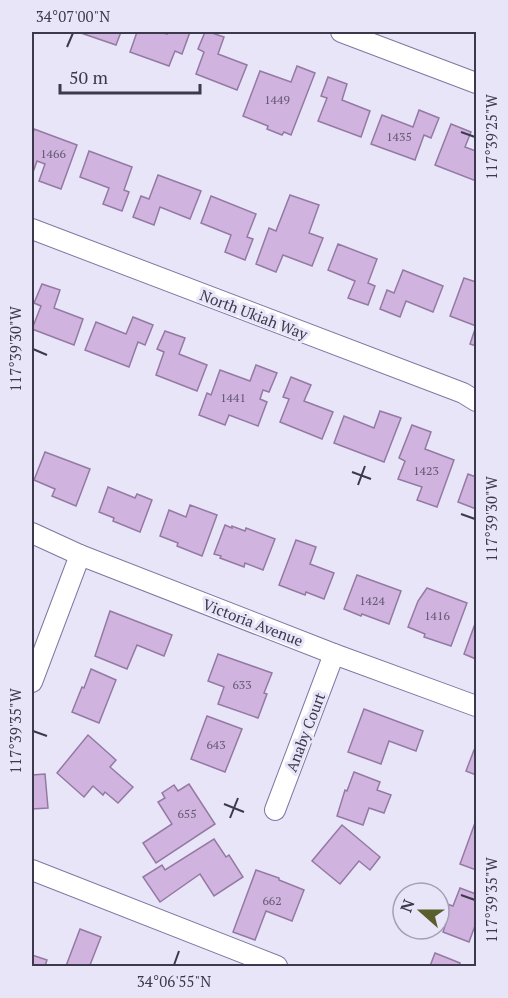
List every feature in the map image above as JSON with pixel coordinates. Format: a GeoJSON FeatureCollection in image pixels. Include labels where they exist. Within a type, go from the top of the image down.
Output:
{"type":"FeatureCollection","features":[{"type":"Feature","properties":{"kind":"street"},"geometry":{"type":"LineString","coordinates":[[341,32],[477,83]]}},
{"type":"Feature","properties":{"kind":"street","name":"North Ukiah Way"},"geometry":{"type":"LineString","coordinates":[[32,229],[463,393],[477,401]]}},
{"type":"Feature","properties":{"kind":"street","name":"Victoria Avenue"},"geometry":{"type":"LineString","coordinates":[[32,533],[80,555],[334,654],[477,706]]}},
{"type":"Feature","properties":{"kind":"street"},"geometry":{"type":"LineString","coordinates":[[32,682],[80,555]]}},
{"type":"Feature","properties":{"kind":"street","name":"Anaby Court"},"geometry":{"type":"LineString","coordinates":[[275,810],[334,654]]}},
{"type":"Feature","properties":{"kind":"street"},"geometry":{"type":"LineString","coordinates":[[32,870],[277,966]]}},
{"type":"Feature","properties":{"kind":"building"},"geometry":{"type":"Polygon","coordinates":[[[78,32],[121,32],[116,45],[78,32]]]}},
{"type":"Feature","properties":{"kind":"building"},"geometry":{"type":"Polygon","coordinates":[[[137,32],[167,34],[168,32],[190,32],[182,54],[175,51],[169,66],[130,52],[137,32]]]}},
{"type":"Feature","properties":{"kind":"building"},"geometry":{"type":"Polygon","coordinates":[[[205,32],[224,37],[218,54],[247,65],[237,90],[196,74],[204,52],[198,49],[205,32]]]}},
{"type":"Feature","properties":{"kind":"building"},"geometry":{"type":"Polygon","coordinates":[[[297,66],[315,73],[291,135],[284,132],[282,135],[267,129],[268,126],[243,116],[260,71],[291,82],[297,66]]]}},
{"type":"Feature","properties":{"kind":"building"},"geometry":{"type":"Polygon","coordinates":[[[328,77],[347,84],[342,100],[370,111],[361,137],[318,121],[327,98],[321,96],[328,77]]]}},
{"type":"Feature","properties":{"kind":"building"},"geometry":{"type":"Polygon","coordinates":[[[419,110],[439,118],[431,138],[424,135],[415,160],[371,144],[382,115],[413,127],[419,110]]]}},
{"type":"Feature","properties":{"kind":"building"},"geometry":{"type":"Polygon","coordinates":[[[451,124],[471,132],[465,147],[476,151],[476,181],[435,165],[451,124]]]}},
{"type":"Feature","properties":{"kind":"building"},"geometry":{"type":"Polygon","coordinates":[[[34,129],[77,145],[61,189],[39,181],[45,164],[37,161],[32,175],[34,129]]]}},
{"type":"Feature","properties":{"kind":"building"},"geometry":{"type":"Polygon","coordinates":[[[89,151],[132,167],[124,190],[129,192],[122,211],[103,204],[109,188],[80,177],[89,151]]]}},
{"type":"Feature","properties":{"kind":"building"},"geometry":{"type":"Polygon","coordinates":[[[158,175],[201,191],[190,219],[160,207],[154,225],[133,217],[141,196],[149,199],[158,175]]]}},
{"type":"Feature","properties":{"kind":"building"},"geometry":{"type":"Polygon","coordinates":[[[290,195],[319,205],[309,233],[323,238],[312,266],[283,255],[276,272],[256,264],[269,228],[276,231],[290,195]]]}},
{"type":"Feature","properties":{"kind":"building"},"geometry":{"type":"Polygon","coordinates":[[[211,196],[256,214],[247,237],[253,239],[245,260],[225,252],[231,235],[201,223],[211,196]]]}},
{"type":"Feature","properties":{"kind":"building"},"geometry":{"type":"Polygon","coordinates":[[[338,244],[377,259],[368,283],[375,286],[368,305],[348,298],[355,281],[328,270],[338,244]]]}},
{"type":"Feature","properties":{"kind":"building"},"geometry":{"type":"Polygon","coordinates":[[[403,270],[443,286],[433,312],[406,301],[400,317],[380,309],[387,290],[394,293],[403,270]]]}},
{"type":"Feature","properties":{"kind":"building"},"geometry":{"type":"Polygon","coordinates":[[[464,278],[476,282],[476,326],[450,316],[464,278]]]}},
{"type":"Feature","properties":{"kind":"building"},"geometry":{"type":"Polygon","coordinates":[[[42,284],[60,290],[54,308],[83,319],[74,345],[32,329],[41,306],[34,303],[42,284]]]}},
{"type":"Feature","properties":{"kind":"building"},"geometry":{"type":"Polygon","coordinates":[[[133,317],[153,325],[145,345],[138,342],[129,367],[85,350],[96,322],[126,334],[133,317]]]}},
{"type":"Feature","properties":{"kind":"building"},"geometry":{"type":"Polygon","coordinates":[[[476,326],[476,346],[470,344],[476,326]]]}},
{"type":"Feature","properties":{"kind":"building"},"geometry":{"type":"Polygon","coordinates":[[[165,331],[185,338],[179,354],[207,365],[197,391],[156,375],[164,352],[157,349],[165,331]]]}},
{"type":"Feature","properties":{"kind":"building"},"geometry":{"type":"Polygon","coordinates":[[[256,365],[277,373],[269,392],[263,390],[260,399],[267,402],[258,426],[229,415],[225,425],[199,415],[207,393],[211,395],[220,370],[250,381],[256,365]]]}},
{"type":"Feature","properties":{"kind":"building"},"geometry":{"type":"Polygon","coordinates":[[[291,377],[311,385],[304,401],[333,412],[322,439],[280,422],[289,399],[283,397],[291,377]]]}},
{"type":"Feature","properties":{"kind":"building"},"geometry":{"type":"Polygon","coordinates":[[[380,411],[401,418],[384,462],[334,443],[344,416],[374,428],[380,411]]]}},
{"type":"Feature","properties":{"kind":"building"},"geometry":{"type":"Polygon","coordinates":[[[412,425],[431,432],[425,449],[454,460],[437,507],[417,500],[422,487],[398,479],[405,461],[399,458],[412,425]]]}},
{"type":"Feature","properties":{"kind":"building"},"geometry":{"type":"Polygon","coordinates":[[[45,452],[90,469],[76,506],[52,496],[55,489],[34,480],[45,452]]]}},
{"type":"Feature","properties":{"kind":"building"},"geometry":{"type":"Polygon","coordinates":[[[468,474],[476,477],[476,509],[458,502],[468,474]]]}},
{"type":"Feature","properties":{"kind":"building"},"geometry":{"type":"Polygon","coordinates":[[[108,487],[135,498],[137,494],[152,500],[140,532],[113,521],[114,518],[99,512],[108,487]]]}},
{"type":"Feature","properties":{"kind":"building"},"geometry":{"type":"Polygon","coordinates":[[[190,505],[217,515],[202,556],[160,536],[169,510],[186,517],[190,505]]]}},
{"type":"Feature","properties":{"kind":"building"},"geometry":{"type":"Polygon","coordinates":[[[225,525],[245,531],[246,528],[275,539],[263,570],[245,563],[244,567],[214,554],[225,525]]]}},
{"type":"Feature","properties":{"kind":"building"},"geometry":{"type":"Polygon","coordinates":[[[296,540],[316,547],[310,564],[334,573],[324,599],[306,592],[305,595],[279,585],[296,540]]]}},
{"type":"Feature","properties":{"kind":"building"},"geometry":{"type":"Polygon","coordinates":[[[357,575],[401,591],[389,624],[344,609],[357,575]]]}},
{"type":"Feature","properties":{"kind":"building"},"geometry":{"type":"Polygon","coordinates":[[[427,588],[467,603],[451,646],[424,637],[425,634],[408,627],[418,601],[427,588]]]}},
{"type":"Feature","properties":{"kind":"building"},"geometry":{"type":"Polygon","coordinates":[[[110,611],[172,635],[164,656],[137,645],[127,669],[95,656],[110,611]]]}},
{"type":"Feature","properties":{"kind":"building"},"geometry":{"type":"Polygon","coordinates":[[[476,621],[476,659],[464,654],[476,621]]]}},
{"type":"Feature","properties":{"kind":"building"},"geometry":{"type":"Polygon","coordinates":[[[218,654],[272,673],[258,718],[218,704],[224,687],[208,681],[218,654]]]}},
{"type":"Feature","properties":{"kind":"building"},"geometry":{"type":"Polygon","coordinates":[[[91,669],[116,680],[99,723],[72,712],[91,669]]]}},
{"type":"Feature","properties":{"kind":"building"},"geometry":{"type":"Polygon","coordinates":[[[364,709],[423,731],[416,751],[389,741],[381,764],[348,752],[364,709]]]}},
{"type":"Feature","properties":{"kind":"building"},"geometry":{"type":"Polygon","coordinates":[[[207,716],[242,729],[225,772],[191,759],[207,716]]]}},
{"type":"Feature","properties":{"kind":"building"},"geometry":{"type":"Polygon","coordinates":[[[88,735],[116,760],[110,767],[133,787],[118,803],[105,792],[103,795],[93,786],[84,797],[57,773],[88,735]]]}},
{"type":"Feature","properties":{"kind":"building"},"geometry":{"type":"Polygon","coordinates":[[[474,750],[476,751],[476,775],[466,771],[474,750]]]}},
{"type":"Feature","properties":{"kind":"building"},"geometry":{"type":"Polygon","coordinates":[[[354,772],[380,782],[377,790],[391,795],[384,813],[369,808],[363,825],[337,816],[345,790],[347,791],[354,772]]]}},
{"type":"Feature","properties":{"kind":"building"},"geometry":{"type":"Polygon","coordinates":[[[45,774],[48,808],[32,809],[32,775],[45,774]]]}},
{"type":"Feature","properties":{"kind":"building"},"geometry":{"type":"Polygon","coordinates":[[[189,784],[215,824],[156,863],[143,843],[172,824],[158,802],[165,798],[162,793],[174,785],[178,791],[189,784]]]}},
{"type":"Feature","properties":{"kind":"building"},"geometry":{"type":"Polygon","coordinates":[[[476,820],[476,870],[460,864],[476,820]]]}},
{"type":"Feature","properties":{"kind":"building"},"geometry":{"type":"Polygon","coordinates":[[[342,825],[380,857],[370,870],[359,861],[340,884],[312,861],[342,825]]]}},
{"type":"Feature","properties":{"kind":"building"},"geometry":{"type":"Polygon","coordinates":[[[214,839],[226,857],[229,855],[243,877],[214,896],[200,874],[160,902],[143,877],[162,865],[165,870],[214,839]]]}},
{"type":"Feature","properties":{"kind":"building"},"geometry":{"type":"Polygon","coordinates":[[[256,870],[304,890],[292,921],[266,911],[255,940],[233,932],[256,870]]]}},
{"type":"Feature","properties":{"kind":"building"},"geometry":{"type":"Polygon","coordinates":[[[460,888],[476,894],[476,923],[469,942],[451,935],[451,905],[453,906],[460,888]]]}},
{"type":"Feature","properties":{"kind":"building"},"geometry":{"type":"Polygon","coordinates":[[[80,929],[101,937],[90,965],[93,966],[66,966],[80,929]]]}},
{"type":"Feature","properties":{"kind":"building"},"geometry":{"type":"Polygon","coordinates":[[[435,953],[460,963],[459,966],[430,966],[435,953]]]}},
{"type":"Feature","properties":{"kind":"building"},"geometry":{"type":"Polygon","coordinates":[[[32,955],[47,960],[45,966],[32,966],[32,955]]]}}]}
